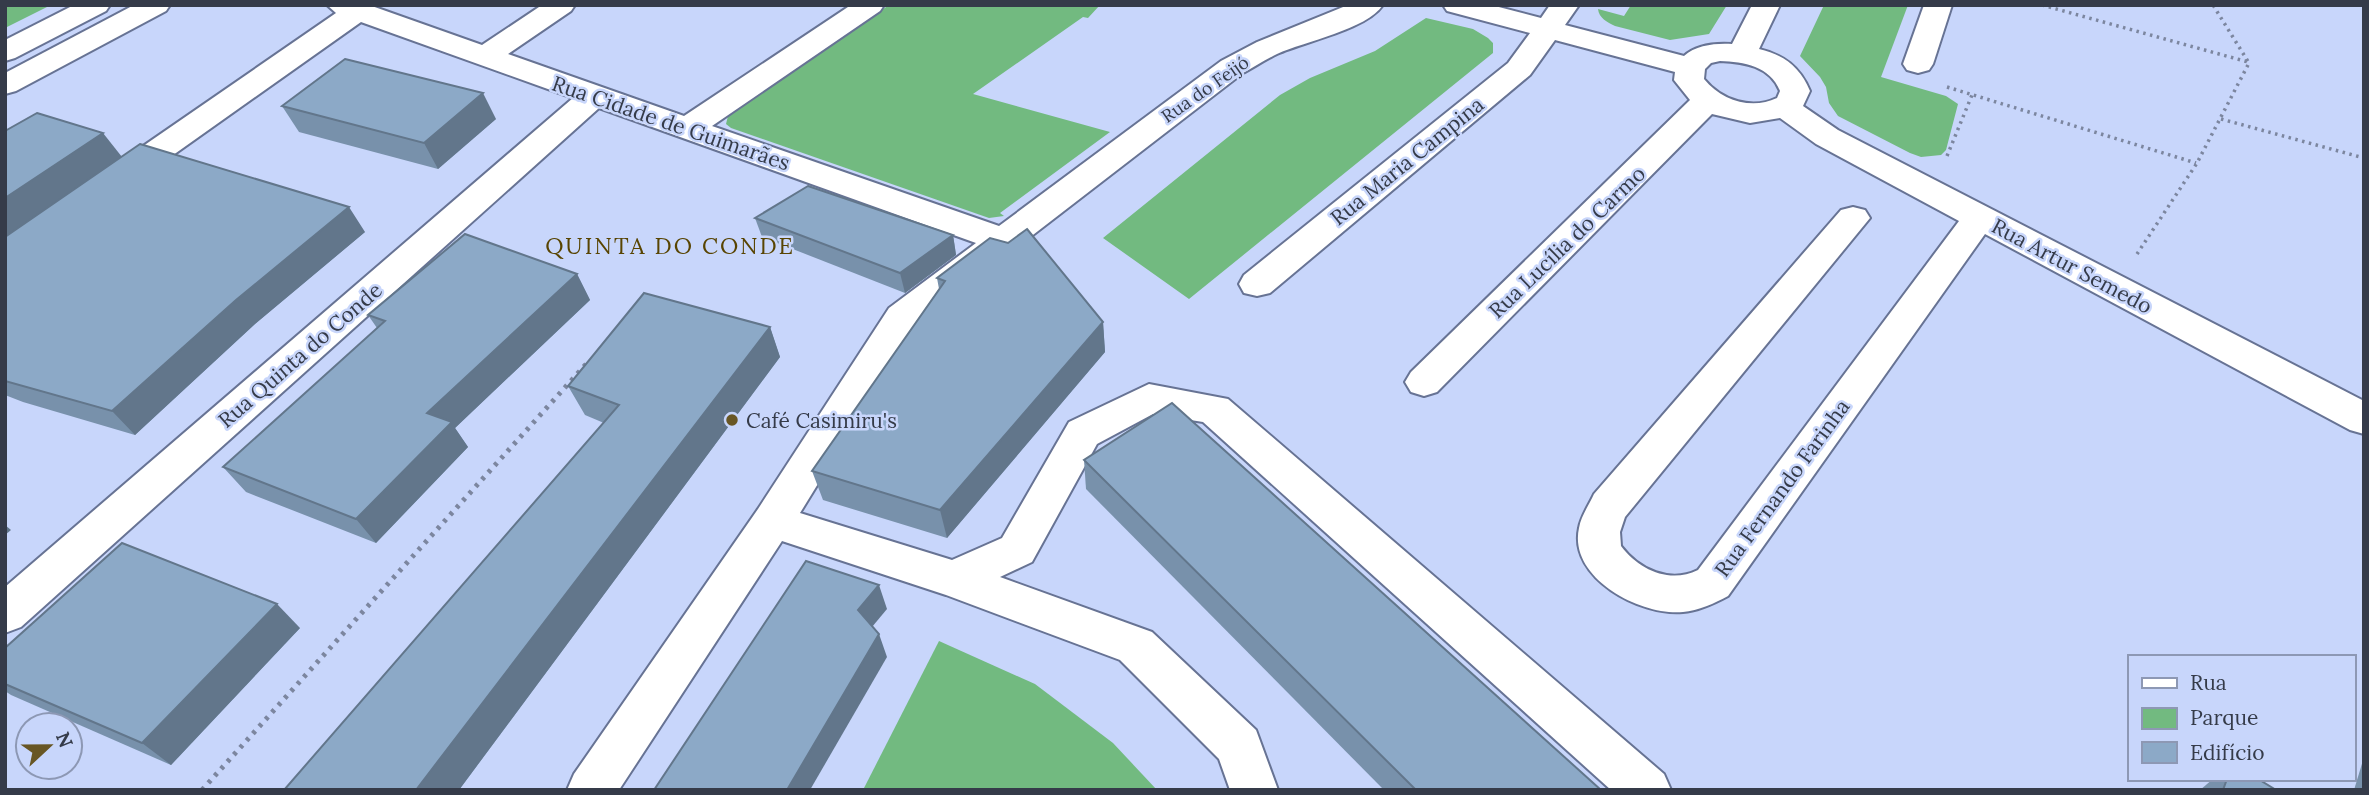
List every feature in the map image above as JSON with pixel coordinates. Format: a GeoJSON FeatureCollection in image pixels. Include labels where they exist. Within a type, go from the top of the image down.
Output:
{"type":"FeatureCollection","features":[{"type":"Feature","properties":{"kind":"street"},"geometry":{"type":"LineString","coordinates":[[5,52],[96,5]]}},
{"type":"Feature","properties":{"kind":"street"},"geometry":{"type":"LineString","coordinates":[[5,85],[156,5]]}},
{"type":"Feature","properties":{"kind":"street"},"geometry":{"type":"LineString","coordinates":[[484,57],[561,5]]}},
{"type":"Feature","properties":{"kind":"street"},"geometry":{"type":"LineString","coordinates":[[688,128],[870,5]]}},
{"type":"Feature","properties":{"kind":"street","name":"Rua do Feijó"},"geometry":{"type":"LineString","coordinates":[[1002,240],[1232,67],[1267,48],[1344,19],[1369,5]]}},
{"type":"Feature","properties":{"kind":"street"},"geometry":{"type":"LineString","coordinates":[[1457,5],[1557,17],[1690,67]]}},
{"type":"Feature","properties":{"kind":"street"},"geometry":{"type":"LineString","coordinates":[[1742,53],[1766,5]]}},
{"type":"Feature","properties":{"kind":"street"},"geometry":{"type":"LineString","coordinates":[[1918,64],[1938,5]]}},
{"type":"Feature","properties":{"kind":"street"},"geometry":{"type":"LineString","coordinates":[[96,194],[349,8]]}},
{"type":"Feature","properties":{"kind":"street","name":"Rua Cidade de Guimarães"},"geometry":{"type":"LineString","coordinates":[[349,8],[1002,240]]}},
{"type":"Feature","properties":{"kind":"street","name":"Rua Maria Campina"},"geometry":{"type":"LineString","coordinates":[[1257,284],[1519,69],[1557,17]]}},
{"type":"Feature","properties":{"kind":"street"},"geometry":{"type":"LineString","coordinates":[[1742,53],[1774,65],[1789,77],[1795,91],[1790,103],[1765,113],[1741,112],[1707,100],[1689,80],[1690,67],[1701,57],[1710,54],[1742,53]]}},
{"type":"Feature","properties":{"kind":"street","name":"Rua Quinta do Conde"},"geometry":{"type":"LineString","coordinates":[[5,614],[594,96]]}},
{"type":"Feature","properties":{"kind":"street","name":"Rua Lucília do Carmo"},"geometry":{"type":"LineString","coordinates":[[1424,382],[1669,141],[1707,100]]}},
{"type":"Feature","properties":{"kind":"street","name":"Rua Artur Semedo"},"geometry":{"type":"LineString","coordinates":[[1784,107],[1826,137],[2364,419]]}},
{"type":"Feature","properties":{"kind":"street","name":"Rua Fernando Farinha"},"geometry":{"type":"LineString","coordinates":[[1853,218],[1609,506],[1599,529],[1600,543],[1607,559],[1631,583],[1665,593],[1684,594],[1713,583],[1980,217]]}},
{"type":"Feature","properties":{"kind":"street"},"geometry":{"type":"LineString","coordinates":[[592,790],[773,521],[902,317],[1002,240]]}},
{"type":"Feature","properties":{"kind":"street"},"geometry":{"type":"LineString","coordinates":[[954,579],[1017,550],[1083,433],[1149,399],[1214,409],[1647,790]]}},
{"type":"Feature","properties":{"kind":"street"},"geometry":{"type":"LineString","coordinates":[[773,521],[954,579],[1136,646],[1239,746],[1254,790]]}},
{"type":"Feature","properties":{"kind":"path"},"geometry":{"type":"LineString","coordinates":[[2042,5],[2249,62]]}},
{"type":"Feature","properties":{"kind":"path"},"geometry":{"type":"LineString","coordinates":[[2213,5],[2249,62]]}},
{"type":"Feature","properties":{"kind":"path"},"geometry":{"type":"LineString","coordinates":[[2115,288],[2197,163],[2249,62]]}},
{"type":"Feature","properties":{"kind":"path"},"geometry":{"type":"LineString","coordinates":[[1918,64],[1918,74],[1926,81],[2197,163]]}},
{"type":"Feature","properties":{"kind":"path"},"geometry":{"type":"LineString","coordinates":[[1933,193],[1972,95]]}},
{"type":"Feature","properties":{"kind":"path"},"geometry":{"type":"LineString","coordinates":[[2221,118],[2364,158]]}},
{"type":"Feature","properties":{"kind":"path"},"geometry":{"type":"LineString","coordinates":[[202,790],[594,355]]}},
{"type":"Feature","properties":{"kind":"green space"},"geometry":{"type":"Polygon","coordinates":[[[5,5],[51,5],[5,28],[5,5]]]}},
{"type":"Feature","properties":{"kind":"green space"},"geometry":{"type":"Polygon","coordinates":[[[889,5],[1100,5],[1088,18],[1083,17],[973,94],[1110,132],[1000,213],[1004,216],[989,218],[726,124],[728,116],[889,5]]]}},
{"type":"Feature","properties":{"kind":"green space"},"geometry":{"type":"Polygon","coordinates":[[[1631,5],[1727,5],[1709,34],[1670,40],[1615,26],[1602,17],[1598,9],[1624,16],[1631,5]]]}},
{"type":"Feature","properties":{"kind":"green space"},"geometry":{"type":"Polygon","coordinates":[[[1824,5],[1908,5],[1881,77],[1946,96],[1958,104],[1946,150],[1941,155],[1921,157],[1910,153],[1838,116],[1829,103],[1826,87],[1820,77],[1800,56],[1824,5]]]}},
{"type":"Feature","properties":{"kind":"green space"},"geometry":{"type":"Polygon","coordinates":[[[1426,18],[1473,29],[1493,43],[1493,53],[1189,299],[1103,238],[1280,95],[1310,78],[1375,51],[1426,18]]]}},
{"type":"Feature","properties":{"kind":"green space"},"geometry":{"type":"Polygon","coordinates":[[[939,641],[1035,684],[1113,743],[1157,790],[863,790],[939,641]]]}},
{"type":"Feature","properties":{"kind":"building"},"geometry":{"type":"Polygon","coordinates":[[[345,59],[483,93],[424,143],[282,106],[345,59]]]}},
{"type":"Feature","properties":{"kind":"building"},"geometry":{"type":"Polygon","coordinates":[[[37,113],[103,133],[5,198],[5,131],[37,113]]]}},
{"type":"Feature","properties":{"kind":"building"},"geometry":{"type":"Polygon","coordinates":[[[140,144],[349,207],[236,300],[112,411],[5,381],[5,237],[140,144]]]}},
{"type":"Feature","properties":{"kind":"building"},"geometry":{"type":"Polygon","coordinates":[[[808,186],[953,235],[900,273],[755,218],[808,186]]]}},
{"type":"Feature","properties":{"kind":"building"},"geometry":{"type":"Polygon","coordinates":[[[1027,229],[1103,322],[940,510],[812,471],[945,281],[937,278],[990,238],[1008,243],[1027,229]]]}},
{"type":"Feature","properties":{"kind":"building"},"geometry":{"type":"Polygon","coordinates":[[[465,234],[577,274],[427,413],[452,422],[356,519],[223,467],[385,321],[368,315],[465,234]]]}},
{"type":"Feature","properties":{"kind":"building"},"geometry":{"type":"Polygon","coordinates":[[[644,293],[770,327],[416,790],[284,790],[619,405],[568,386],[644,293]]]}},
{"type":"Feature","properties":{"kind":"building"},"geometry":{"type":"Polygon","coordinates":[[[1172,403],[1601,790],[1416,790],[1084,460],[1172,403]]]}},
{"type":"Feature","properties":{"kind":"building"},"geometry":{"type":"Polygon","coordinates":[[[122,543],[277,604],[142,743],[84,718],[84,711],[68,711],[5,684],[5,648],[122,543]]]}},
{"type":"Feature","properties":{"kind":"building"},"geometry":{"type":"Polygon","coordinates":[[[806,561],[879,585],[858,610],[879,634],[787,790],[654,790],[806,561]]]}},
{"type":"Feature","properties":{"kind":"building"},"geometry":{"type":"Polygon","coordinates":[[[2226,781],[2261,781],[2276,790],[2223,790],[2226,781]]]}},
{"type":"Feature","properties":{"kind":"place","name":"Café Casimiru's"},"geometry":{"type":"Point","coordinates":[732,420]}},
{"type":"Feature","properties":{"kind":"district","name":"QUINTA DO CONDE"},"geometry":{"type":"Point","coordinates":[670,245]}}]}
